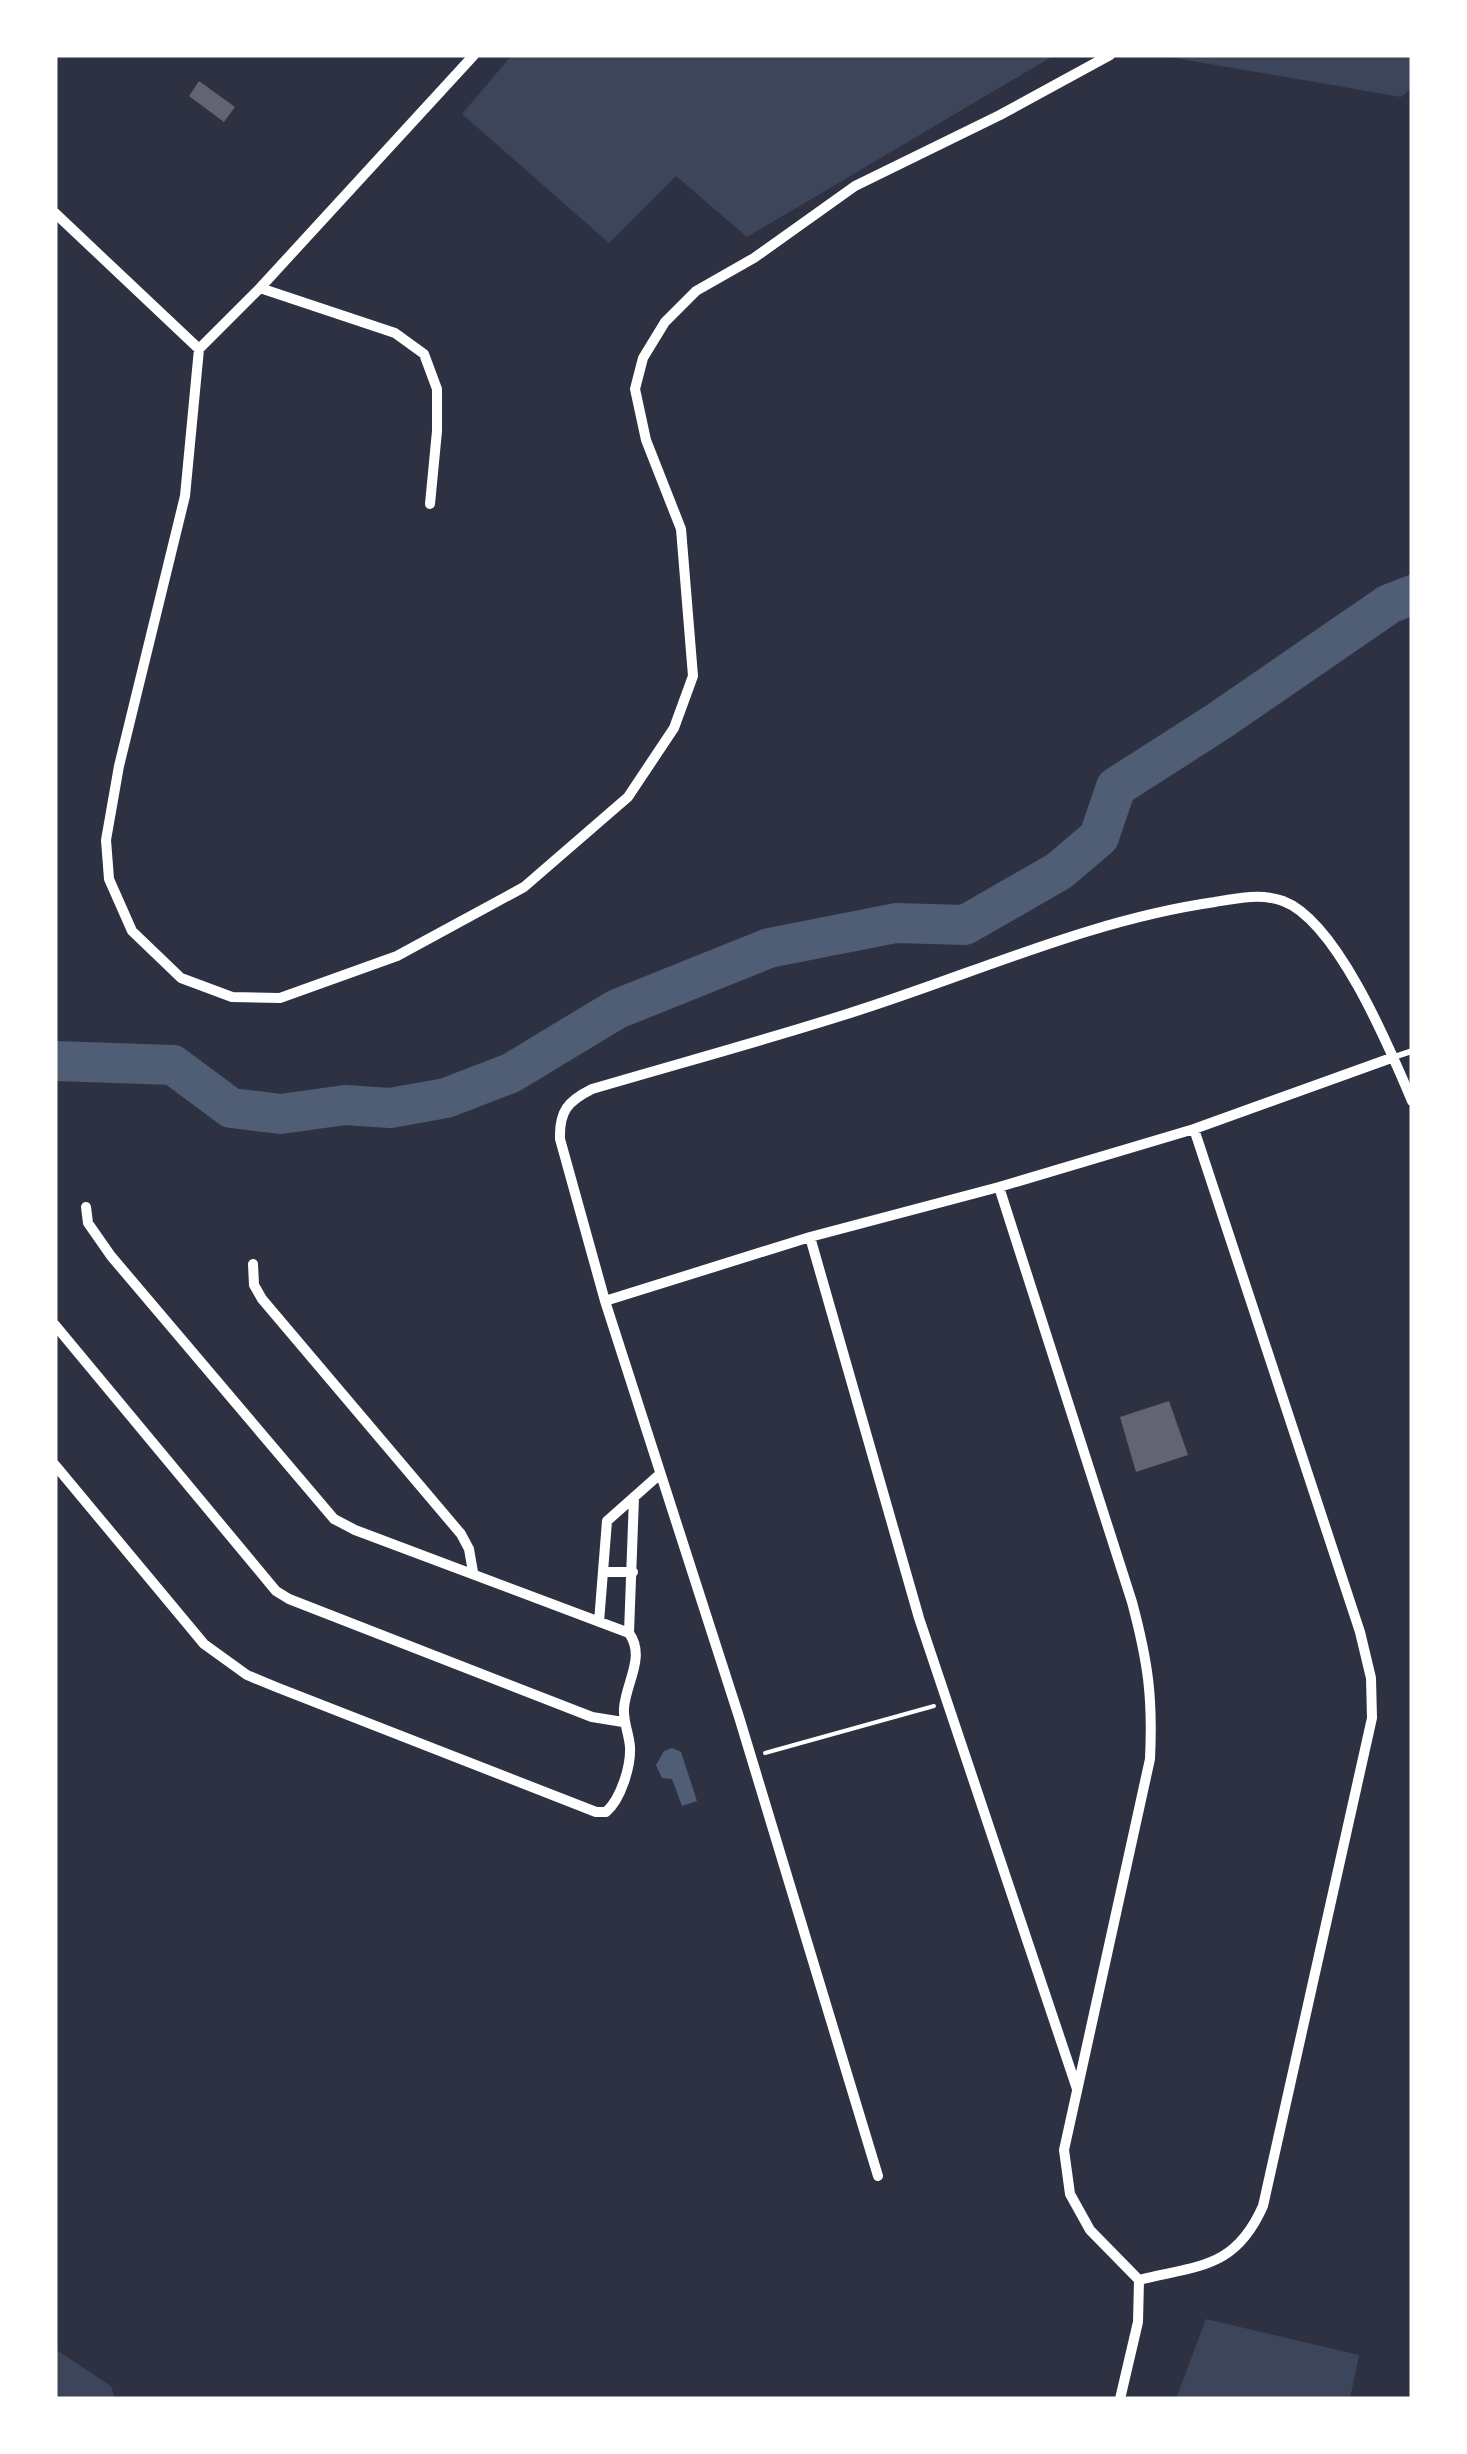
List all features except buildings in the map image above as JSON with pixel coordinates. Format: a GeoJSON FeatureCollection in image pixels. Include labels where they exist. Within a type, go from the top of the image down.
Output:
{"type":"FeatureCollection","features":[{"type":"Feature","properties":{"kind":"street"},"geometry":{"type":"LineString","coordinates":[[474,55],[199,349],[184,496],[119,766],[106,840],[108,879],[132,930],[181,978],[232,997],[280,998],[396,956],[524,887],[628,797],[674,728],[693,676],[681,528],[646,440],[635,389],[643,358],[665,322],[696,291],[754,258],[854,186],[1000,115],[1110,55]]}},
{"type":"Feature","properties":{"kind":"street"},"geometry":{"type":"LineString","coordinates":[[55,213],[199,349]]}},
{"type":"Feature","properties":{"kind":"street"},"geometry":{"type":"LineString","coordinates":[[260,288],[395,333],[424,354],[437,389],[430,504]]}},
{"type":"Feature","properties":{"kind":"street"},"geometry":{"type":"LineString","coordinates":[[878,2176],[751,1757],[604,1301],[560,1139],[559,1121],[567,1104],[592,1089],[847,1014],[1116,922],[1251,896],[1284,902],[1311,921],[1333,944],[1394,1057],[1412,1101]]}},
{"type":"Feature","properties":{"kind":"street"},"geometry":{"type":"LineString","coordinates":[[604,1301],[810,1237],[1000,1187],[1194,1129],[1394,1057]]}},
{"type":"Feature","properties":{"kind":"street"},"geometry":{"type":"LineString","coordinates":[[1139,2280],[1221,2260],[1251,2233],[1263,2206],[1372,1718],[1371,1678],[1360,1632],[1194,1129]]}},
{"type":"Feature","properties":{"kind":"street"},"geometry":{"type":"LineString","coordinates":[[1000,1187],[1132,1602],[1153,1706],[1150,1759],[1064,2150],[1070,2194],[1090,2230],[1139,2280],[1138,2322],[1120,2399]]}},
{"type":"Feature","properties":{"kind":"street"},"geometry":{"type":"LineString","coordinates":[[86,1207],[88,1223],[111,1256],[334,1519],[629,1632]]}},
{"type":"Feature","properties":{"kind":"street"},"geometry":{"type":"LineString","coordinates":[[810,1237],[947,1702],[1078,2090]]}},
{"type":"Feature","properties":{"kind":"street"},"geometry":{"type":"LineString","coordinates":[[253,1264],[254,1284],[262,1299],[461,1534],[469,1549],[473,1572]]}},
{"type":"Feature","properties":{"kind":"street"},"geometry":{"type":"LineString","coordinates":[[55,1325],[276,1590],[289,1600],[592,1717],[624,1722]]}},
{"type":"Feature","properties":{"kind":"street"},"geometry":{"type":"LineString","coordinates":[[55,1465],[204,1644],[247,1675],[596,1812],[606,1812],[613,1806],[630,1759],[624,1702],[637,1652],[629,1632],[634,1498]]}},
{"type":"Feature","properties":{"kind":"street"},"geometry":{"type":"LineString","coordinates":[[599,1622],[607,1520],[660,1474]]}},
{"type":"Feature","properties":{"kind":"street"},"geometry":{"type":"LineString","coordinates":[[604,1572],[633,1572]]}},
{"type":"Feature","properties":{"kind":"lane"},"geometry":{"type":"LineString","coordinates":[[1394,1057],[1412,1051]]}},
{"type":"Feature","properties":{"kind":"path"},"geometry":{"type":"LineString","coordinates":[[751,1757],[947,1702]]}},
{"type":"Feature","properties":{"kind":"shaded area"},"geometry":{"type":"Polygon","coordinates":[[[512,55],[1055,55],[747,237],[676,176],[609,243],[462,114],[512,55]]]}},
{"type":"Feature","properties":{"kind":"shaded area"},"geometry":{"type":"Polygon","coordinates":[[[1158,55],[1412,55],[1412,88],[1401,97],[1158,55]]]}},
{"type":"Feature","properties":{"kind":"shaded area"},"geometry":{"type":"Polygon","coordinates":[[[672,1748],[681,1752],[697,1801],[682,1806],[672,1779],[662,1778],[656,1765],[664,1751],[672,1748]]]}},
{"type":"Feature","properties":{"kind":"shaded area"},"geometry":{"type":"Polygon","coordinates":[[[1206,2319],[1359,2355],[1350,2399],[1176,2399],[1206,2319]]]}},
{"type":"Feature","properties":{"kind":"shaded area"},"geometry":{"type":"Polygon","coordinates":[[[55,2349],[111,2386],[115,2399],[55,2399],[55,2349]]]}},
{"type":"Feature","properties":{"kind":"waterway"},"geometry":{"type":"LineString","coordinates":[[55,1061],[173,1065],[231,1108],[281,1114],[345,1105],[390,1108],[446,1098],[511,1073],[617,1009],[769,948],[896,923],[965,925],[1059,871],[1099,837],[1116,787],[1389,604],[1412,595]]}}]}
